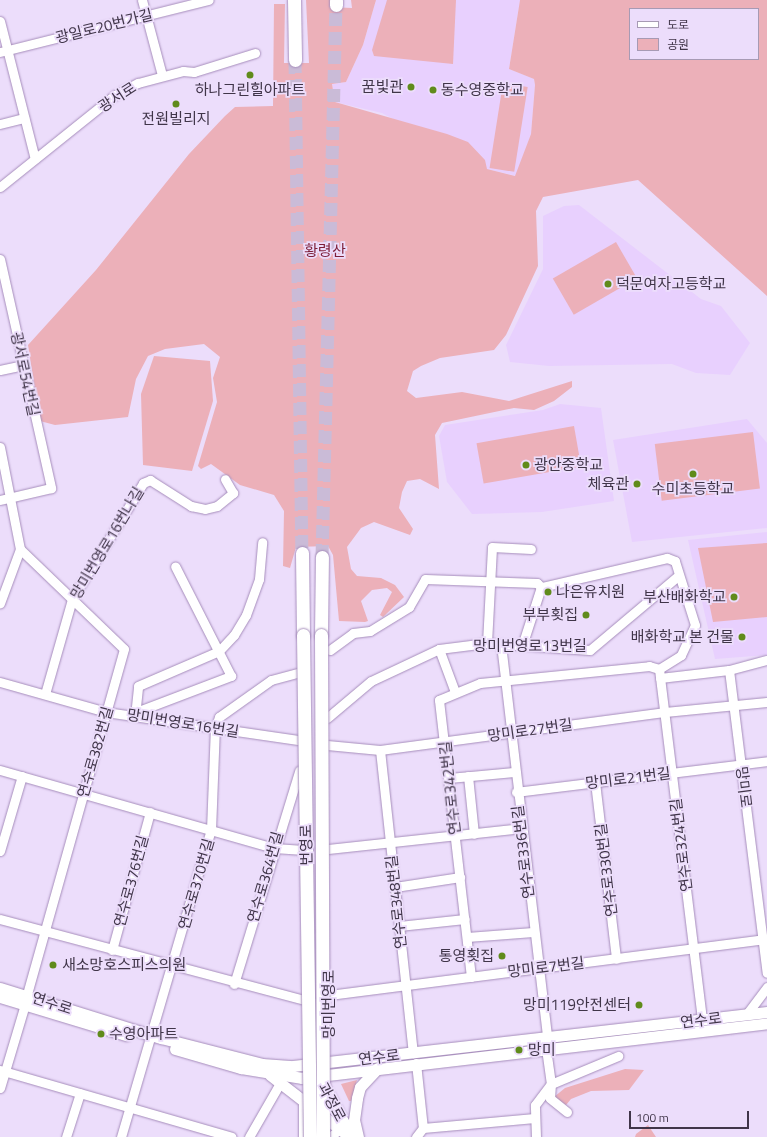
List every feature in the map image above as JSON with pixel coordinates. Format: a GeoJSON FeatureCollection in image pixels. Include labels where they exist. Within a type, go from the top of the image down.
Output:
{"type":"FeatureCollection","features":[{"type":"Feature","properties":{"kind":"highway"},"geometry":{"type":"LineString","coordinates":[[294,0],[295,60]]}},
{"type":"Feature","properties":{"kind":"highway","name":"번영로"},"geometry":{"type":"LineString","coordinates":[[302,554],[310,1137]]}},
{"type":"Feature","properties":{"kind":"highway","name":"번영로"},"geometry":{"type":"LineString","coordinates":[[322,557],[323,1137]]}},
{"type":"Feature","properties":{"kind":"main road","name":"연수로"},"geometry":{"type":"LineString","coordinates":[[0,988],[26,999],[151,1039],[269,1074],[319,1076],[378,1068],[415,1058]]}},
{"type":"Feature","properties":{"kind":"main road","name":"연수로"},"geometry":{"type":"LineString","coordinates":[[0,997],[26,999]]}},
{"type":"Feature","properties":{"kind":"main road","name":"연수로"},"geometry":{"type":"LineString","coordinates":[[546,1044],[702,1020],[767,1012]]}},
{"type":"Feature","properties":{"kind":"main road","name":"연수로"},"geometry":{"type":"LineString","coordinates":[[151,1039],[262,1064],[318,1065],[415,1058],[546,1044],[767,1024]]}},
{"type":"Feature","properties":{"kind":"main road","name":"과정로"},"geometry":{"type":"LineString","coordinates":[[318,1065],[319,1076],[352,1137]]}},
{"type":"Feature","properties":{"kind":"main road"},"geometry":{"type":"LineString","coordinates":[[358,1137],[354,1120],[360,1087],[378,1068]]}},
{"type":"Feature","properties":{"kind":"main road"},"geometry":{"type":"LineString","coordinates":[[269,1074],[352,1137]]}},
{"type":"Feature","properties":{"kind":"street"},"geometry":{"type":"LineString","coordinates":[[142,0],[162,75]]}},
{"type":"Feature","properties":{"kind":"street","name":"광일로20번가길"},"geometry":{"type":"LineString","coordinates":[[4,52],[209,0]]}},
{"type":"Feature","properties":{"kind":"street"},"geometry":{"type":"LineString","coordinates":[[0,21],[4,52],[35,159]]}},
{"type":"Feature","properties":{"kind":"street","name":"광서로"},"geometry":{"type":"LineString","coordinates":[[0,187],[116,95],[162,75],[194,72],[255,53]]}},
{"type":"Feature","properties":{"kind":"street"},"geometry":{"type":"LineString","coordinates":[[0,124],[24,118]]}},
{"type":"Feature","properties":{"kind":"street","name":"광서로54번길"},"geometry":{"type":"LineString","coordinates":[[0,259],[50,488],[11,497]]}},
{"type":"Feature","properties":{"kind":"street"},"geometry":{"type":"LineString","coordinates":[[0,370],[23,365]]}},
{"type":"Feature","properties":{"kind":"street"},"geometry":{"type":"LineString","coordinates":[[0,447],[20,549],[0,603]]}},
{"type":"Feature","properties":{"kind":"street","name":"망미번영로16번나길"},"geometry":{"type":"LineString","coordinates":[[45,694],[72,599],[143,483],[150,480],[191,506],[205,509],[217,506],[233,493],[224,479]]}},
{"type":"Feature","properties":{"kind":"street"},"geometry":{"type":"LineString","coordinates":[[0,500],[11,497]]}},
{"type":"Feature","properties":{"kind":"street"},"geometry":{"type":"LineString","coordinates":[[175,566],[219,651],[231,676],[136,714],[138,686],[219,651],[246,615],[259,578],[262,542]]}},
{"type":"Feature","properties":{"kind":"street"},"geometry":{"type":"LineString","coordinates":[[487,643],[492,547],[532,549]]}},
{"type":"Feature","properties":{"kind":"street","name":"연수로382번길"},"geometry":{"type":"LineString","coordinates":[[0,1088],[2,1071],[26,999],[124,649],[20,549]]}},
{"type":"Feature","properties":{"kind":"street"},"geometry":{"type":"LineString","coordinates":[[541,587],[667,558],[675,561],[678,576],[695,626],[681,655],[660,673]]}},
{"type":"Feature","properties":{"kind":"street","name":"망미번영로13번길"},"geometry":{"type":"LineString","coordinates":[[327,718],[371,681],[439,649],[487,643],[590,650],[678,576]]}},
{"type":"Feature","properties":{"kind":"street"},"geometry":{"type":"LineString","coordinates":[[330,650],[353,633],[370,631],[409,607],[424,579],[537,583],[541,587]]}},
{"type":"Feature","properties":{"kind":"street"},"geometry":{"type":"LineString","coordinates":[[522,646],[541,587]]}},
{"type":"Feature","properties":{"kind":"street","name":"연수로336번길"},"geometry":{"type":"LineString","coordinates":[[501,644],[509,732],[551,1084],[550,1098],[567,1112]]}},
{"type":"Feature","properties":{"kind":"street"},"geometry":{"type":"LineString","coordinates":[[439,649],[455,692],[480,683],[504,680],[649,666],[660,673],[729,670],[767,660]]}},
{"type":"Feature","properties":{"kind":"street","name":"망미번영로"},"geometry":{"type":"LineString","coordinates":[[301,668],[324,668],[327,718],[329,1049],[318,1065],[303,1052],[297,674],[301,668]]}},
{"type":"Feature","properties":{"kind":"street","name":"망미로"},"geometry":{"type":"LineString","coordinates":[[729,670],[765,939],[767,973]]}},
{"type":"Feature","properties":{"kind":"street","name":"연수로324번길"},"geometry":{"type":"LineString","coordinates":[[660,673],[702,1020]]}},
{"type":"Feature","properties":{"kind":"street","name":"망미번영로"},"geometry":{"type":"LineString","coordinates":[[215,728],[219,717],[271,680],[297,674]]}},
{"type":"Feature","properties":{"kind":"street","name":"망미번영로16번길"},"geometry":{"type":"LineString","coordinates":[[0,682],[106,712],[136,714],[215,728],[298,740]]}},
{"type":"Feature","properties":{"kind":"street","name":"연수로342번길"},"geometry":{"type":"LineString","coordinates":[[455,692],[439,700],[456,836],[471,977]]}},
{"type":"Feature","properties":{"kind":"street","name":"망미로27번길"},"geometry":{"type":"LineString","coordinates":[[327,745],[380,750],[665,712],[734,707],[767,702]]}},
{"type":"Feature","properties":{"kind":"street","name":"연수로370번길"},"geometry":{"type":"LineString","coordinates":[[121,1137],[151,1039],[211,830],[215,728]]}},
{"type":"Feature","properties":{"kind":"street","name":"연수로348번길"},"geometry":{"type":"LineString","coordinates":[[380,750],[415,1058]]}},
{"type":"Feature","properties":{"kind":"street","name":"망미로21번길"},"geometry":{"type":"LineString","coordinates":[[516,792],[767,761]]}},
{"type":"Feature","properties":{"kind":"street"},"geometry":{"type":"LineString","coordinates":[[0,770],[274,848],[300,850]]}},
{"type":"Feature","properties":{"kind":"street","name":"연수로364번길"},"geometry":{"type":"LineString","coordinates":[[234,984],[274,848],[299,771]]}},
{"type":"Feature","properties":{"kind":"street"},"geometry":{"type":"LineString","coordinates":[[449,778],[514,772]]}},
{"type":"Feature","properties":{"kind":"street"},"geometry":{"type":"LineString","coordinates":[[0,851],[22,776]]}},
{"type":"Feature","properties":{"kind":"street"},"geometry":{"type":"LineString","coordinates":[[468,776],[474,834]]}},
{"type":"Feature","properties":{"kind":"street","name":"연수로330번길"},"geometry":{"type":"LineString","coordinates":[[595,782],[616,959]]}},
{"type":"Feature","properties":{"kind":"street","name":"연수로376번길"},"geometry":{"type":"LineString","coordinates":[[112,950],[150,812]]}},
{"type":"Feature","properties":{"kind":"street"},"geometry":{"type":"LineString","coordinates":[[328,849],[520,828]]}},
{"type":"Feature","properties":{"kind":"street"},"geometry":{"type":"LineString","coordinates":[[395,887],[460,877]]}},
{"type":"Feature","properties":{"kind":"street"},"geometry":{"type":"LineString","coordinates":[[399,926],[465,918]]}},
{"type":"Feature","properties":{"kind":"street"},"geometry":{"type":"LineString","coordinates":[[0,919],[234,984],[302,1002],[315,1003],[318,1065]]}},
{"type":"Feature","properties":{"kind":"street"},"geometry":{"type":"LineString","coordinates":[[467,937],[533,932]]}},
{"type":"Feature","properties":{"kind":"street","name":"망미로7번길"},"geometry":{"type":"LineString","coordinates":[[329,995],[765,939]]}},
{"type":"Feature","properties":{"kind":"street"},"geometry":{"type":"LineString","coordinates":[[746,1015],[767,987]]}},
{"type":"Feature","properties":{"kind":"street"},"geometry":{"type":"LineString","coordinates":[[536,1137],[535,1105],[551,1084],[618,1056]]}},
{"type":"Feature","properties":{"kind":"street","name":"연수로"},"geometry":{"type":"LineString","coordinates":[[415,1058],[423,1128]]}},
{"type":"Feature","properties":{"kind":"street"},"geometry":{"type":"LineString","coordinates":[[2,1071],[232,1137]]}},
{"type":"Feature","properties":{"kind":"street"},"geometry":{"type":"LineString","coordinates":[[249,1137],[280,1083]]}},
{"type":"Feature","properties":{"kind":"street"},"geometry":{"type":"LineString","coordinates":[[66,1137],[80,1093]]}},
{"type":"Feature","properties":{"kind":"street"},"geometry":{"type":"LineString","coordinates":[[302,1100],[303,1137]]}},
{"type":"Feature","properties":{"kind":"street"},"geometry":{"type":"LineString","coordinates":[[416,1137],[423,1128],[535,1118]]}},
{"type":"Feature","properties":{"kind":"street"},"geometry":{"type":"LineString","coordinates":[[330,1137],[340,1129]]}},
{"type":"Feature","properties":{"kind":"shaded area","name":"동수영중학교"},"geometry":{"type":"Polygon","coordinates":[[[376,0],[520,0],[509,69],[534,79],[535,85],[531,134],[516,176],[487,169],[382,113],[335,102],[332,84],[346,82],[363,45],[376,0]]]}},
{"type":"Feature","properties":{"kind":"shaded area","name":"덕문여자고등학교"},"geometry":{"type":"Polygon","coordinates":[[[579,205],[701,299],[721,306],[750,343],[730,375],[696,373],[672,364],[549,366],[510,362],[506,345],[543,269],[543,216],[564,206],[579,205]]]}},
{"type":"Feature","properties":{"kind":"shaded area","name":"광안중학교"},"geometry":{"type":"Polygon","coordinates":[[[560,404],[601,408],[614,501],[542,512],[472,514],[447,482],[439,436],[445,425],[543,410],[560,404]]]}},
{"type":"Feature","properties":{"kind":"shaded area","name":"수미초등학교"},"geometry":{"type":"Polygon","coordinates":[[[747,419],[767,443],[767,528],[632,542],[613,440],[747,419]]]}},
{"type":"Feature","properties":{"kind":"shaded area","name":"부산배화학교"},"geometry":{"type":"Polygon","coordinates":[[[767,532],[767,655],[715,659],[688,540],[767,532]]]}},
{"type":"Feature","properties":{"kind":"green space","name":"황령산"},"geometry":{"type":"Polygon","coordinates":[[[306,0],[330,0],[330,7],[352,8],[351,0],[376,0],[363,45],[346,82],[332,84],[335,102],[447,134],[468,142],[485,160],[487,169],[515,176],[531,134],[535,85],[534,79],[509,69],[520,0],[767,0],[767,296],[638,180],[543,197],[536,211],[538,266],[506,335],[494,350],[440,358],[421,366],[413,371],[407,391],[416,398],[462,392],[509,401],[572,381],[572,387],[554,401],[534,410],[514,408],[442,423],[435,435],[439,489],[420,479],[407,481],[402,492],[399,508],[413,529],[410,535],[374,522],[361,528],[347,547],[351,569],[357,576],[381,578],[395,585],[404,597],[383,617],[380,615],[392,592],[387,588],[372,590],[361,601],[368,621],[365,622],[339,621],[333,555],[328,546],[296,547],[290,568],[283,566],[284,511],[274,495],[240,485],[211,464],[201,469],[198,466],[217,402],[213,378],[220,357],[204,344],[165,349],[148,356],[136,379],[128,417],[55,425],[40,421],[28,345],[96,270],[189,154],[225,116],[235,107],[273,106],[274,4],[285,4],[284,63],[309,63],[306,0]]]}},
{"type":"Feature","properties":{"kind":"green space"},"geometry":{"type":"Polygon","coordinates":[[[387,0],[456,0],[453,64],[374,56],[372,50],[387,0]]]}},
{"type":"Feature","properties":{"kind":"green space"},"geometry":{"type":"Polygon","coordinates":[[[503,83],[528,87],[514,172],[490,168],[503,83]]]}},
{"type":"Feature","properties":{"kind":"green space"},"geometry":{"type":"Polygon","coordinates":[[[616,242],[637,278],[574,315],[553,278],[616,242]]]}},
{"type":"Feature","properties":{"kind":"green space"},"geometry":{"type":"Polygon","coordinates":[[[154,356],[210,361],[213,401],[192,471],[143,465],[141,394],[154,356]]]}},
{"type":"Feature","properties":{"kind":"green space"},"geometry":{"type":"Polygon","coordinates":[[[574,426],[581,466],[484,484],[477,443],[574,426]]]}},
{"type":"Feature","properties":{"kind":"green space"},"geometry":{"type":"Polygon","coordinates":[[[753,432],[760,489],[662,501],[655,444],[753,432]]]}},
{"type":"Feature","properties":{"kind":"green space"},"geometry":{"type":"Polygon","coordinates":[[[767,543],[767,617],[713,622],[698,548],[767,543]]]}},
{"type":"Feature","properties":{"kind":"green space"},"geometry":{"type":"Polygon","coordinates":[[[625,1069],[644,1070],[629,1090],[591,1091],[571,1099],[566,1105],[554,1097],[565,1088],[625,1069]]]}},
{"type":"Feature","properties":{"kind":"green space"},"geometry":{"type":"Polygon","coordinates":[[[357,1080],[351,1101],[349,1101],[341,1084],[357,1080]]]}},
{"type":"Feature","properties":{"kind":"green space"},"geometry":{"type":"Polygon","coordinates":[[[648,1125],[656,1137],[635,1137],[636,1134],[648,1125]]]}},
{"type":"Feature","properties":{"kind":"tunnel"},"geometry":{"type":"LineString","coordinates":[[322,557],[336,5]]}},
{"type":"Feature","properties":{"kind":"tunnel"},"geometry":{"type":"LineString","coordinates":[[295,60],[302,553]]}},
{"type":"Feature","properties":{"kind":"place","name":"하나그린힐아파트"},"geometry":{"type":"Point","coordinates":[250,75]}},
{"type":"Feature","properties":{"kind":"place","name":"꿈빛관"},"geometry":{"type":"Point","coordinates":[411,87]}},
{"type":"Feature","properties":{"kind":"place","name":"동수영중학교"},"geometry":{"type":"Point","coordinates":[433,90]}},
{"type":"Feature","properties":{"kind":"place","name":"전원빌리지"},"geometry":{"type":"Point","coordinates":[176,104]}},
{"type":"Feature","properties":{"kind":"place","name":"덕문여자고등학교"},"geometry":{"type":"Point","coordinates":[608,284]}},
{"type":"Feature","properties":{"kind":"place","name":"광안중학교"},"geometry":{"type":"Point","coordinates":[526,465]}},
{"type":"Feature","properties":{"kind":"place","name":"수미초등학교"},"geometry":{"type":"Point","coordinates":[693,474]}},
{"type":"Feature","properties":{"kind":"place","name":"체육관"},"geometry":{"type":"Point","coordinates":[637,484]}},
{"type":"Feature","properties":{"kind":"place","name":"나은유치원"},"geometry":{"type":"Point","coordinates":[548,592]}},
{"type":"Feature","properties":{"kind":"place","name":"부산배화학교"},"geometry":{"type":"Point","coordinates":[734,597]}},
{"type":"Feature","properties":{"kind":"place","name":"부부횟집"},"geometry":{"type":"Point","coordinates":[586,615]}},
{"type":"Feature","properties":{"kind":"place","name":"배화학교 본 건물"},"geometry":{"type":"Point","coordinates":[742,637]}},
{"type":"Feature","properties":{"kind":"place","name":"통영횟집"},"geometry":{"type":"Point","coordinates":[502,956]}},
{"type":"Feature","properties":{"kind":"place","name":"새소망호스피스의원"},"geometry":{"type":"Point","coordinates":[53,965]}},
{"type":"Feature","properties":{"kind":"place","name":"망미119안전센터"},"geometry":{"type":"Point","coordinates":[639,1005]}},
{"type":"Feature","properties":{"kind":"place","name":"수영아파트"},"geometry":{"type":"Point","coordinates":[101,1034]}},
{"type":"Feature","properties":{"kind":"place","name":"망미"},"geometry":{"type":"Point","coordinates":[519,1050]}}]}
